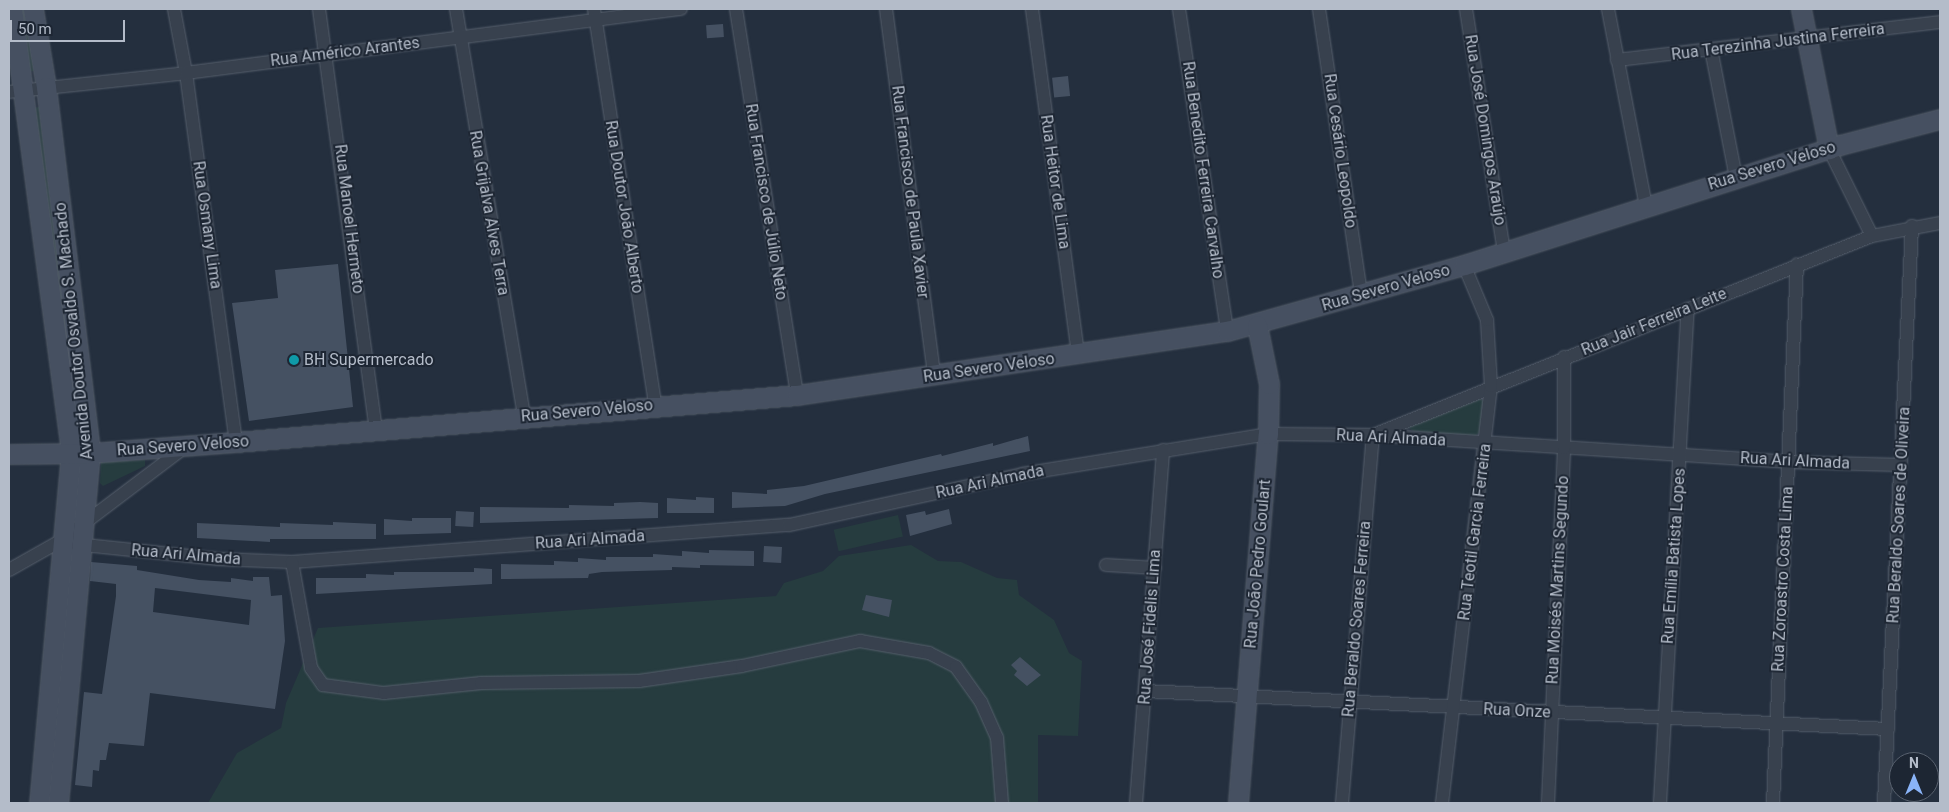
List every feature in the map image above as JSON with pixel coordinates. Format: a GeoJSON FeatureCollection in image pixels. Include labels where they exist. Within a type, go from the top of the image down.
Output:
{"type":"FeatureCollection","features":[{"type":"Feature","properties":{"kind":"street"},"geometry":{"type":"LineString","coordinates":[[12,9],[16,91],[71,453],[39,803]]}},
{"type":"Feature","properties":{"kind":"street","name":"Avenida Doutor Osvaldo S. Machado"},"geometry":{"type":"LineString","coordinates":[[33,9],[46,86],[90,452],[58,803]]}},
{"type":"Feature","properties":{"kind":"street","name":"Rua Osmany Lima"},"geometry":{"type":"LineString","coordinates":[[174,9],[186,74],[236,442]]}},
{"type":"Feature","properties":{"kind":"street","name":"Rua Manoel Hermeto"},"geometry":{"type":"LineString","coordinates":[[319,9],[328,54],[376,430]]}},
{"type":"Feature","properties":{"kind":"street","name":"Rua Grijalva Alves Terra"},"geometry":{"type":"LineString","coordinates":[[456,9],[459,38],[524,417]]}},
{"type":"Feature","properties":{"kind":"street","name":"Rua Américo Arantes"},"geometry":{"type":"LineString","coordinates":[[16,91],[46,86],[186,74],[459,38],[594,14],[681,9]]}},
{"type":"Feature","properties":{"kind":"street","name":"Rua Francisco de Júlio Neto"},"geometry":{"type":"LineString","coordinates":[[736,9],[797,395]]}},
{"type":"Feature","properties":{"kind":"street","name":"Rua Francisco de Paula Xavier"},"geometry":{"type":"LineString","coordinates":[[886,9],[934,376]]}},
{"type":"Feature","properties":{"kind":"street","name":"Rua Heitor de Lima"},"geometry":{"type":"LineString","coordinates":[[1032,9],[1078,355]]}},
{"type":"Feature","properties":{"kind":"street","name":"Rua Benedito Ferreira Carvalho"},"geometry":{"type":"LineString","coordinates":[[1179,9],[1226,332]]}},
{"type":"Feature","properties":{"kind":"street","name":"Rua Cesário Leopoldo"},"geometry":{"type":"LineString","coordinates":[[1319,9],[1361,294]]}},
{"type":"Feature","properties":{"kind":"street","name":"Rua José Domingos Araújo"},"geometry":{"type":"LineString","coordinates":[[1466,9],[1504,252]]}},
{"type":"Feature","properties":{"kind":"street"},"geometry":{"type":"LineString","coordinates":[[1608,9],[1646,206]]}},
{"type":"Feature","properties":{"kind":"street"},"geometry":{"type":"LineString","coordinates":[[1801,9],[1829,149],[1872,236]]}},
{"type":"Feature","properties":{"kind":"street","name":"Rua Doutor João Alberto"},"geometry":{"type":"LineString","coordinates":[[594,14],[655,405]]}},
{"type":"Feature","properties":{"kind":"street","name":"Rua Terezinha Justina Ferreira"},"geometry":{"type":"LineString","coordinates":[[1617,60],[1806,40],[1940,22]]}},
{"type":"Feature","properties":{"kind":"street"},"geometry":{"type":"LineString","coordinates":[[1711,49],[1736,178]]}},
{"type":"Feature","properties":{"kind":"street","name":"Rua Severo Veloso"},"geometry":{"type":"LineString","coordinates":[[9,454],[90,452],[236,442],[655,405],[797,395],[1226,332],[1257,325],[1464,265],[1829,149],[1940,119]]}},
{"type":"Feature","properties":{"kind":"street","name":"Rua Jair Ferreira Leite"},"geometry":{"type":"LineString","coordinates":[[1373,435],[1491,386],[1872,236],[1912,226],[1940,223]]}},
{"type":"Feature","properties":{"kind":"street","name":"Rua Beraldo Soares de Oliveira"},"geometry":{"type":"LineString","coordinates":[[1884,803],[1912,226]]}},
{"type":"Feature","properties":{"kind":"street","name":"Rua Teotil Garcia Ferreira"},"geometry":{"type":"LineString","coordinates":[[1442,803],[1486,443],[1491,386],[1487,320],[1464,265]]}},
{"type":"Feature","properties":{"kind":"street","name":"Rua Zoroastro Costa Lima"},"geometry":{"type":"LineString","coordinates":[[1773,803],[1797,265]]}},
{"type":"Feature","properties":{"kind":"street","name":"Rua Emília Batista Lopes"},"geometry":{"type":"LineString","coordinates":[[1660,803],[1688,309]]}},
{"type":"Feature","properties":{"kind":"street","name":"Rua João Pedro Goulart"},"geometry":{"type":"LineString","coordinates":[[1238,803],[1268,434],[1270,384],[1257,325]]}},
{"type":"Feature","properties":{"kind":"street","name":"Rua Moisés Martins Segundo"},"geometry":{"type":"LineString","coordinates":[[1548,803],[1564,448],[1564,357]]}},
{"type":"Feature","properties":{"kind":"street","name":"Rua Ari Almada"},"geometry":{"type":"LineString","coordinates":[[62,541],[218,560],[292,562],[790,526],[1022,474],[1268,434],[1373,435],[1788,462],[1901,465]]}},
{"type":"Feature","properties":{"kind":"street","name":"Rua Beraldo Soares Ferreira"},"geometry":{"type":"LineString","coordinates":[[1342,803],[1373,435]]}},
{"type":"Feature","properties":{"kind":"street"},"geometry":{"type":"LineString","coordinates":[[9,570],[62,541],[187,445]]}},
{"type":"Feature","properties":{"kind":"street","name":"Rua José Fidelis Lima"},"geometry":{"type":"LineString","coordinates":[[1136,803],[1163,450]]}},
{"type":"Feature","properties":{"kind":"street"},"geometry":{"type":"LineString","coordinates":[[292,562],[311,668],[323,685],[384,693],[481,683],[639,680],[742,666],[860,641],[929,653],[956,668],[981,702],[997,738],[1002,803]]}},
{"type":"Feature","properties":{"kind":"street"},"geometry":{"type":"LineString","coordinates":[[1106,565],[1155,568]]}},
{"type":"Feature","properties":{"kind":"street","name":"Rua Onze"},"geometry":{"type":"LineString","coordinates":[[1146,691],[1888,729]]}},
{"type":"Feature","properties":{"kind":"green space"},"geometry":{"type":"Polygon","coordinates":[[[19,9],[25,9],[34,71],[27,72],[19,9]]]}},
{"type":"Feature","properties":{"kind":"green space"},"geometry":{"type":"Polygon","coordinates":[[[39,107],[66,330],[60,331],[33,108],[39,107]]]}},
{"type":"Feature","properties":{"kind":"green space"},"geometry":{"type":"Polygon","coordinates":[[[1476,396],[1484,401],[1482,430],[1475,436],[1413,431],[1408,427],[1476,396]]]}},
{"type":"Feature","properties":{"kind":"green space"},"geometry":{"type":"Polygon","coordinates":[[[145,460],[145,466],[103,486],[100,483],[101,462],[145,460]]]}},
{"type":"Feature","properties":{"kind":"green space"},"geometry":{"type":"Polygon","coordinates":[[[898,515],[903,536],[839,551],[834,530],[898,515]]]}},
{"type":"Feature","properties":{"kind":"green space"},"geometry":{"type":"Polygon","coordinates":[[[911,545],[938,561],[961,562],[997,578],[1017,580],[1019,595],[1054,620],[1069,653],[1082,661],[1078,736],[1038,735],[1038,803],[208,803],[237,753],[281,728],[286,703],[318,628],[776,596],[784,583],[823,571],[839,556],[911,545]]]}},
{"type":"Feature","properties":{"kind":"building"},"geometry":{"type":"Polygon","coordinates":[[[723,24],[724,37],[707,38],[706,25],[723,24]]]}},
{"type":"Feature","properties":{"kind":"building"},"geometry":{"type":"Polygon","coordinates":[[[1068,76],[1070,96],[1054,98],[1052,78],[1068,76]]]}},
{"type":"Feature","properties":{"kind":"building","name":"BH Supermercado"},"geometry":{"type":"Polygon","coordinates":[[[338,264],[353,407],[249,421],[232,303],[278,298],[275,270],[338,264]]]}},
{"type":"Feature","properties":{"kind":"building"},"geometry":{"type":"Polygon","coordinates":[[[1028,436],[1030,451],[825,494],[785,506],[732,508],[732,492],[767,494],[767,490],[804,486],[993,443],[993,446],[1028,436]]]}},
{"type":"Feature","properties":{"kind":"building"},"geometry":{"type":"Polygon","coordinates":[[[696,497],[714,498],[714,513],[667,513],[667,498],[696,500],[696,497]]]}},
{"type":"Feature","properties":{"kind":"building"},"geometry":{"type":"Polygon","coordinates":[[[614,503],[658,503],[658,518],[480,523],[480,507],[569,508],[569,505],[614,506],[614,503]]]}},
{"type":"Feature","properties":{"kind":"building"},"geometry":{"type":"Polygon","coordinates":[[[949,509],[952,524],[910,536],[906,515],[925,511],[926,515],[949,509]]]}},
{"type":"Feature","properties":{"kind":"building"},"geometry":{"type":"Polygon","coordinates":[[[456,511],[474,512],[473,527],[455,526],[456,511]]]}},
{"type":"Feature","properties":{"kind":"building"},"geometry":{"type":"Polygon","coordinates":[[[412,518],[451,518],[451,533],[384,535],[384,519],[412,521],[412,518]]]}},
{"type":"Feature","properties":{"kind":"building"},"geometry":{"type":"Polygon","coordinates":[[[333,522],[376,524],[376,539],[270,539],[270,542],[197,538],[197,523],[280,527],[280,523],[333,525],[333,522]]]}},
{"type":"Feature","properties":{"kind":"building"},"geometry":{"type":"Polygon","coordinates":[[[764,546],[782,547],[781,563],[763,562],[764,546]]]}},
{"type":"Feature","properties":{"kind":"building"},"geometry":{"type":"Polygon","coordinates":[[[709,550],[754,551],[754,566],[700,565],[700,568],[672,567],[672,570],[602,572],[589,574],[588,578],[501,579],[501,564],[554,565],[554,561],[578,562],[578,558],[606,560],[606,557],[653,557],[653,554],[682,556],[682,551],[709,553],[709,550]]]}},
{"type":"Feature","properties":{"kind":"building"},"geometry":{"type":"Polygon","coordinates":[[[91,562],[137,566],[137,570],[199,580],[231,582],[231,578],[253,581],[253,577],[269,577],[271,596],[282,595],[285,641],[275,709],[150,693],[144,746],[109,743],[106,760],[100,760],[99,771],[93,770],[92,787],[75,785],[84,692],[102,694],[116,596],[116,584],[90,581],[91,562]],[[155,588],[153,612],[249,625],[251,600],[155,588]]]}},
{"type":"Feature","properties":{"kind":"building"},"geometry":{"type":"Polygon","coordinates":[[[474,568],[492,569],[492,584],[316,594],[316,578],[366,578],[366,574],[394,575],[394,572],[474,572],[474,568]]]}},
{"type":"Feature","properties":{"kind":"building"},"geometry":{"type":"Polygon","coordinates":[[[866,595],[892,600],[889,617],[862,610],[866,595]]]}},
{"type":"Feature","properties":{"kind":"building"},"geometry":{"type":"Polygon","coordinates":[[[1020,657],[1041,675],[1027,686],[1014,675],[1017,671],[1011,665],[1020,657]]]}},
{"type":"Feature","properties":{"kind":"place","name":"BH Supermercado"},"geometry":{"type":"Point","coordinates":[294,360]}}]}
